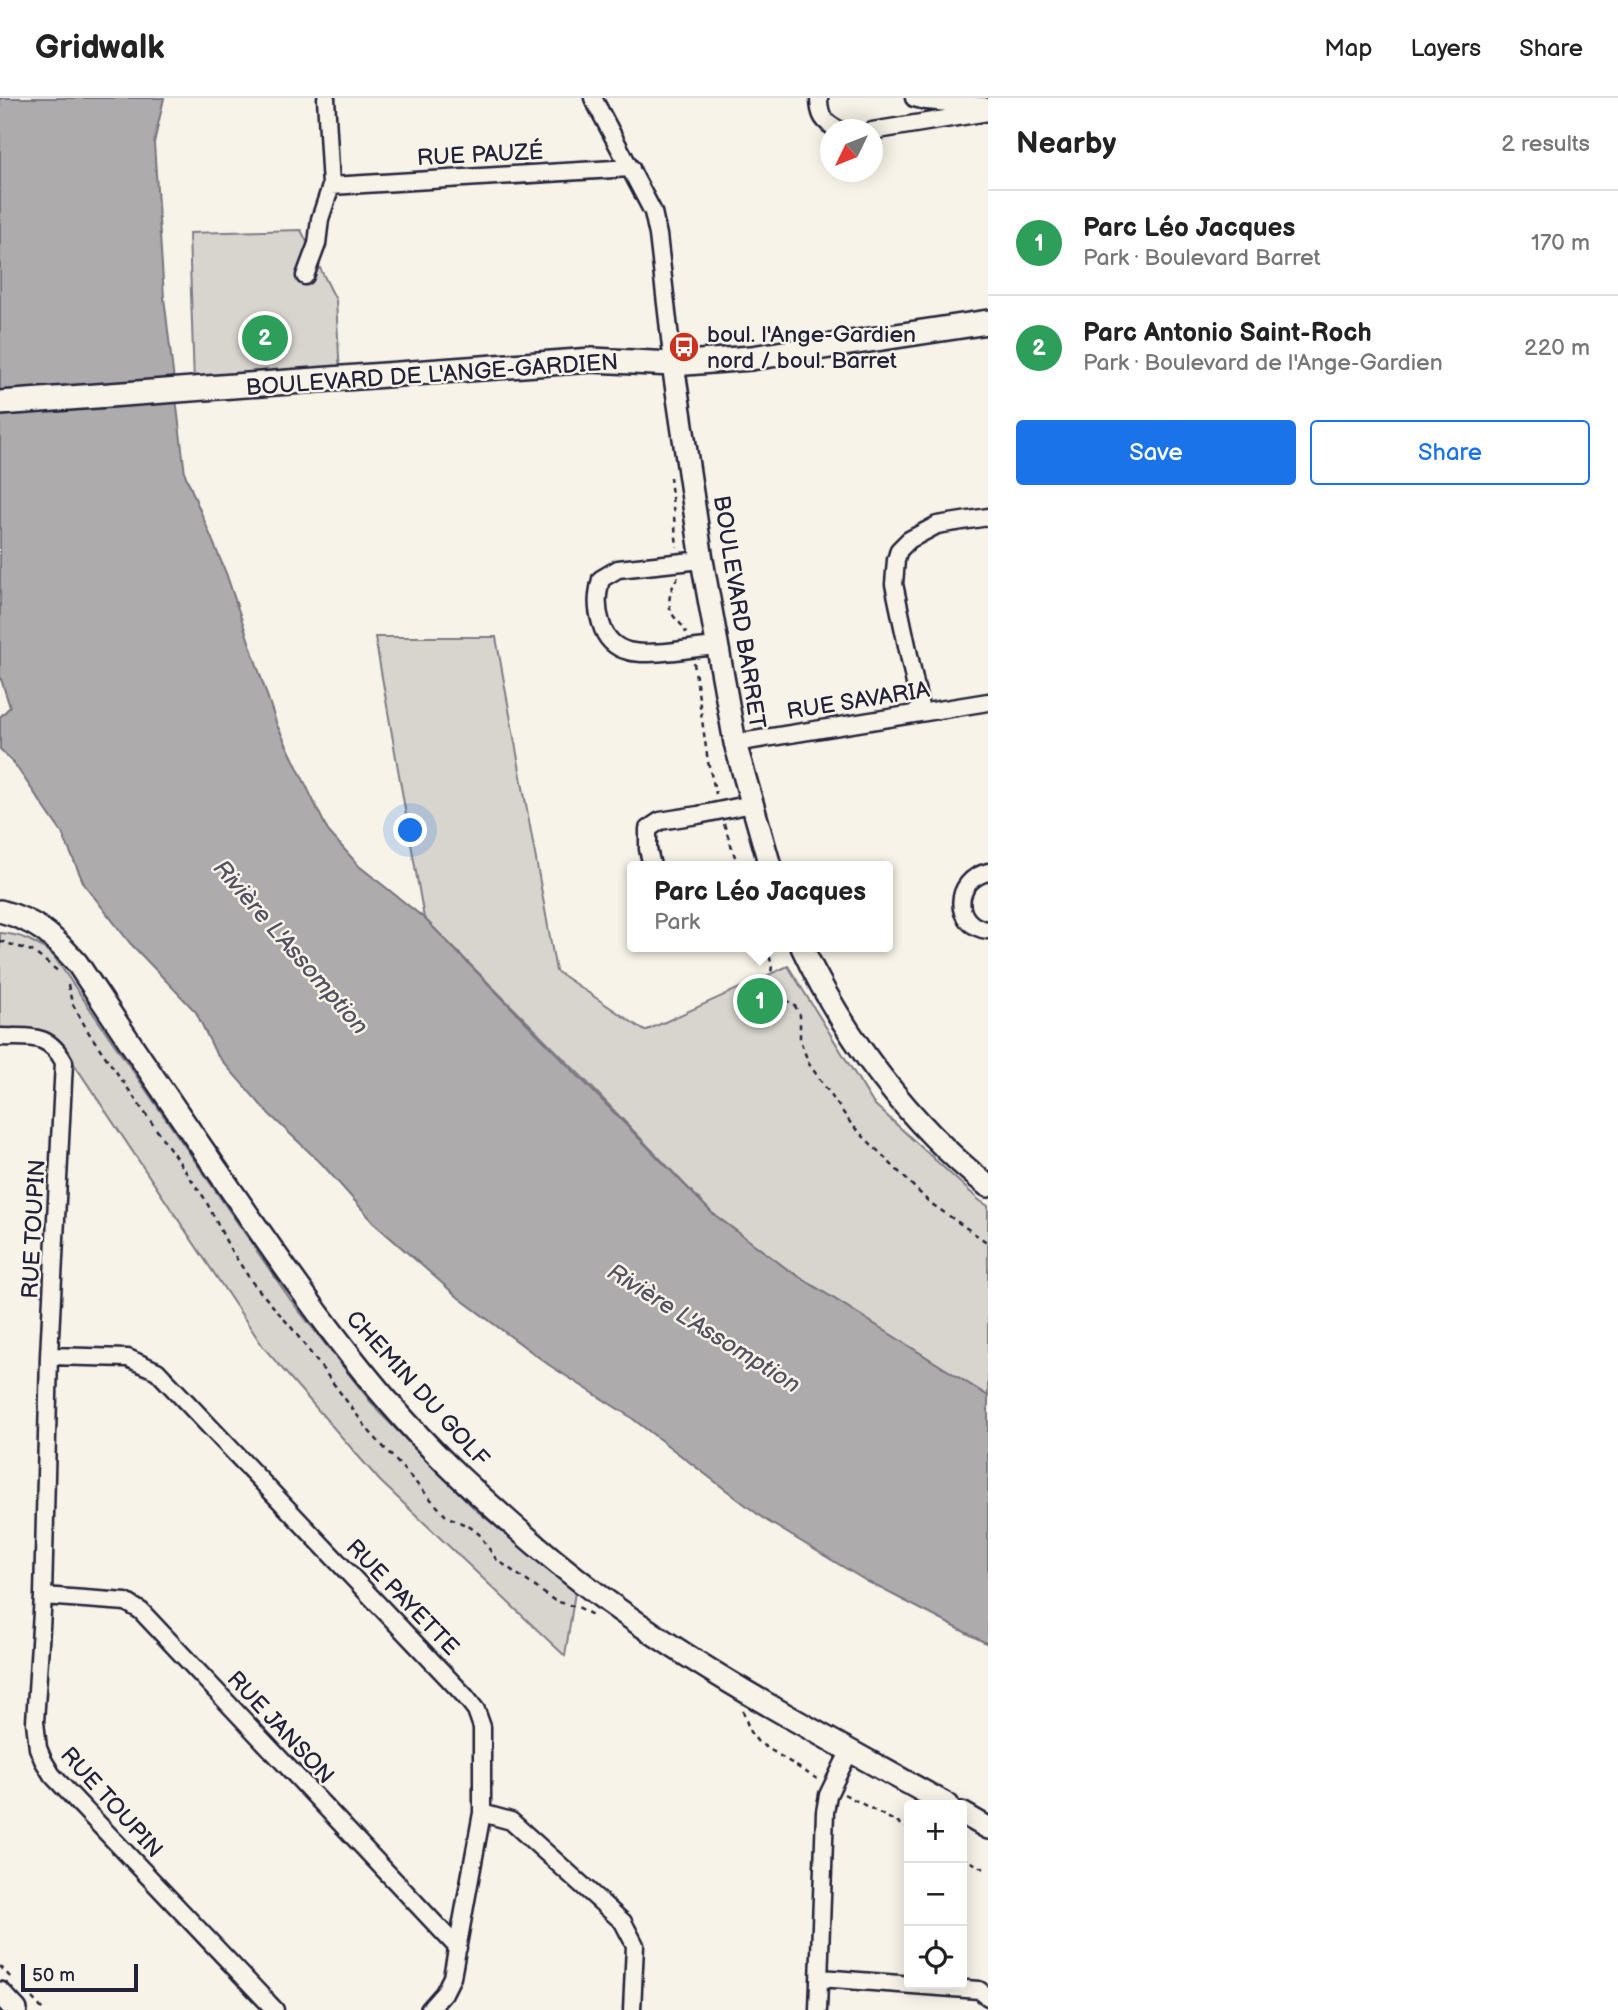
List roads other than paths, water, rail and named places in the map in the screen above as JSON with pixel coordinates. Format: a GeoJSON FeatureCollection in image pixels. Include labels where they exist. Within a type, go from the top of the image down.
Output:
{"type":"FeatureCollection","features":[{"type":"Feature","properties":{"kind":"main road","name":"BOULEVARD DE L'ANGE-GARDIEN"},"geometry":{"type":"LineString","coordinates":[[0,403],[592,360],[673,364],[751,359],[988,323]]}},
{"type":"Feature","properties":{"kind":"street"},"geometry":{"type":"LineString","coordinates":[[305,276],[317,244],[320,219],[331,186],[326,98]]}},
{"type":"Feature","properties":{"kind":"street"},"geometry":{"type":"LineString","coordinates":[[593,98],[653,212],[673,364]]}},
{"type":"Feature","properties":{"kind":"street"},"geometry":{"type":"LineString","coordinates":[[819,98],[819,112],[823,119]]}},
{"type":"Feature","properties":{"kind":"street"},"geometry":{"type":"LineString","coordinates":[[914,98],[988,109]]}},
{"type":"Feature","properties":{"kind":"street"},"geometry":{"type":"LineString","coordinates":[[883,129],[988,109]]}},
{"type":"Feature","properties":{"kind":"street","name":"RUE PAUZÉ"},"geometry":{"type":"LineString","coordinates":[[331,186],[631,168]]}},
{"type":"Feature","properties":{"kind":"street","name":"BOULEVARD BARRET"},"geometry":{"type":"LineString","coordinates":[[673,364],[702,560],[735,743],[768,861]]}},
{"type":"Feature","properties":{"kind":"street"},"geometry":{"type":"LineString","coordinates":[[921,712],[894,584],[899,550],[909,540],[937,525],[988,517]]}},
{"type":"Feature","properties":{"kind":"street"},"geometry":{"type":"LineString","coordinates":[[702,560],[618,569],[601,579],[597,598],[600,621],[605,636],[611,642],[634,654],[719,646]]}},
{"type":"Feature","properties":{"kind":"street","name":"RUE SAVARIA"},"geometry":{"type":"LineString","coordinates":[[735,743],[988,702]]}},
{"type":"Feature","properties":{"kind":"street"},"geometry":{"type":"LineString","coordinates":[[651,861],[648,829],[660,821],[751,804]]}},
{"type":"Feature","properties":{"kind":"street"},"geometry":{"type":"LineString","coordinates":[[988,872],[972,878],[966,885],[961,902],[967,919],[988,930]]}},
{"type":"Feature","properties":{"kind":"street","name":"CHEMIN DU GOLF"},"geometry":{"type":"LineString","coordinates":[[0,911],[22,917],[39,927],[59,943],[77,963],[299,1288],[356,1362],[460,1478],[607,1602],[719,1675],[939,1800]]}},
{"type":"Feature","properties":{"kind":"street"},"geometry":{"type":"LineString","coordinates":[[805,952],[839,1016],[879,1076],[926,1128],[988,1185]]}},
{"type":"Feature","properties":{"kind":"street","name":"RUE TOUPIN"},"geometry":{"type":"LineString","coordinates":[[0,1037],[49,1041],[64,1062],[49,1356],[43,1596],[35,1721],[38,1748],[52,1775],[275,2010]]}},
{"type":"Feature","properties":{"kind":"street","name":"RUE PAYETTE"},"geometry":{"type":"LineString","coordinates":[[49,1356],[128,1358],[156,1371],[466,1696],[476,1710],[482,1727],[482,1813],[452,1977],[444,1993],[429,2010]]}},
{"type":"Feature","properties":{"kind":"street","name":"RUE JANSON"},"geometry":{"type":"LineString","coordinates":[[43,1596],[126,1602],[141,1611],[458,1948]]}},
{"type":"Feature","properties":{"kind":"street"},"geometry":{"type":"LineString","coordinates":[[818,2010],[825,1812],[828,1795],[850,1751]]}},
{"type":"Feature","properties":{"kind":"street"},"geometry":{"type":"LineString","coordinates":[[482,1813],[511,1821],[623,1922],[635,1945],[632,2010]]}},
{"type":"Feature","properties":{"kind":"street"},"geometry":{"type":"LineString","coordinates":[[967,1816],[988,1828]]}},
{"type":"Feature","properties":{"kind":"street"},"geometry":{"type":"LineString","coordinates":[[820,1978],[979,1990],[988,1997]]}},
{"type":"Feature","properties":{"kind":"street"},"geometry":{"type":"LineString","coordinates":[[0,1993],[16,2010]]}},
{"type":"Feature","properties":{"kind":"water","name":"Rivière L'Assomption"},"geometry":{"type":"Polygon","coordinates":[[[0,98],[164,98],[154,143],[164,297],[185,474],[226,573],[277,725],[328,831],[359,866],[424,918],[712,1213],[787,1269],[988,1396],[988,1644],[868,1582],[764,1519],[629,1416],[549,1365],[459,1298],[377,1226],[322,1164],[267,1112],[216,1054],[196,1012],[130,943],[84,884],[62,833],[13,762],[0,749],[0,717],[10,707],[0,676],[0,98]]]}},
{"type":"Feature","properties":{"kind":"place","name":"Parc Antonio Saint-Roch"},"geometry":{"type":"Point","coordinates":[265,338]}},
{"type":"Feature","properties":{"kind":"place","name":"boul. l'Ange-Gardien nord / boul. Barret"},"geometry":{"type":"Point","coordinates":[684,347]}},
{"type":"Feature","properties":{"kind":"place","name":"Parc Léo Jacques"},"geometry":{"type":"Point","coordinates":[760,1001]}}]}
